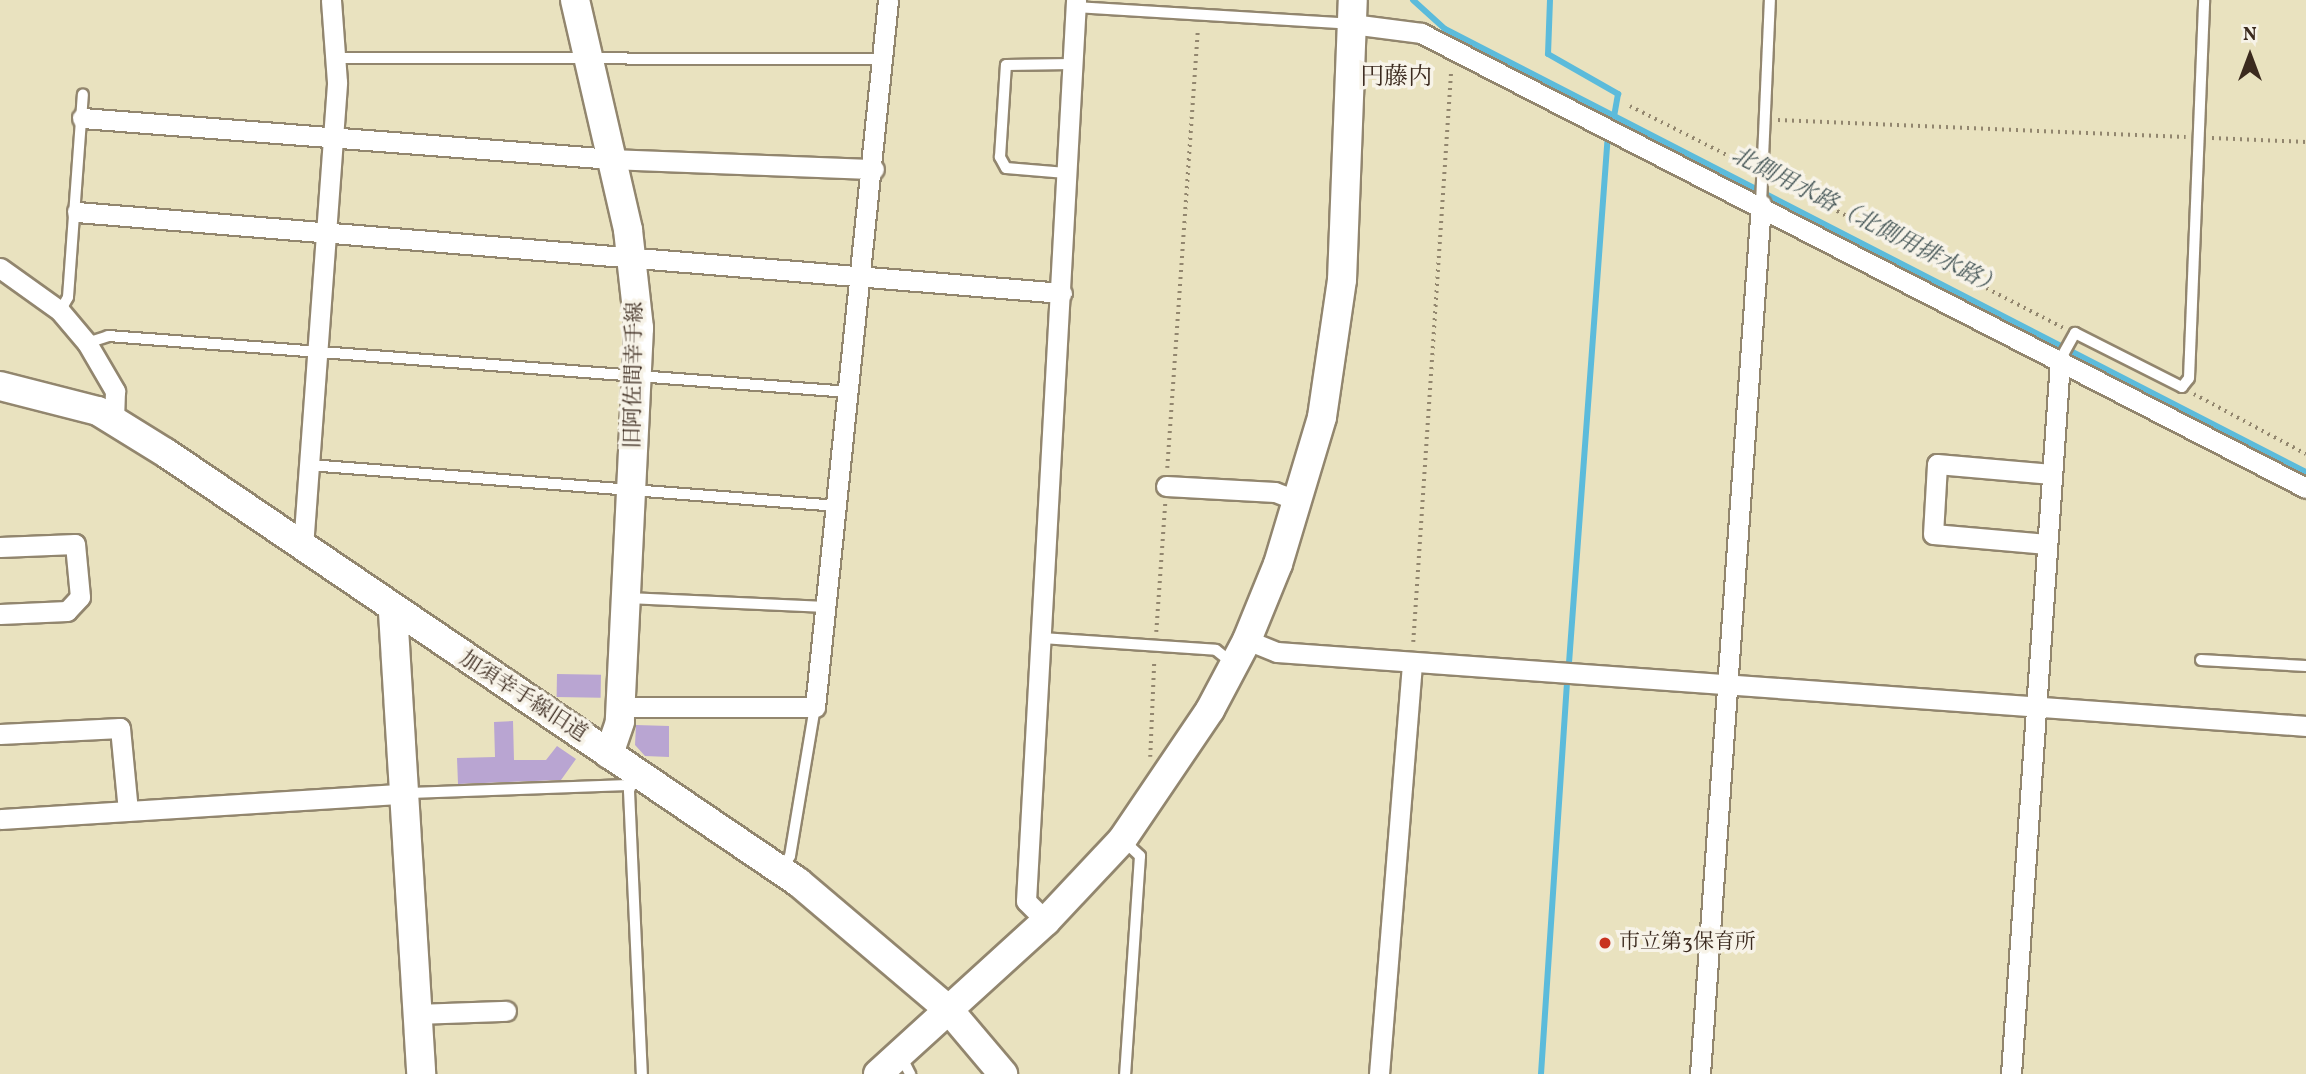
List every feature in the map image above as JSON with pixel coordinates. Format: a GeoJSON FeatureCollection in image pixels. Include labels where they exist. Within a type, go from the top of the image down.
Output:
{"type":"FeatureCollection","features":[{"type":"Feature","properties":{"kind":"street"},"geometry":{"type":"LineString","coordinates":[[303,547],[334,135],[336,58],[331,0]]}},
{"type":"Feature","properties":{"kind":"street","name":"旧阿佐間幸手線"},"geometry":{"type":"LineString","coordinates":[[575,0],[633,258],[639,378],[620,707],[609,754]]}},
{"type":"Feature","properties":{"kind":"street"},"geometry":{"type":"LineString","coordinates":[[620,707],[815,707],[864,274],[886,59],[888,0]]}},
{"type":"Feature","properties":{"kind":"street"},"geometry":{"type":"LineString","coordinates":[[1046,921],[1026,901],[1062,293],[1075,4]]}},
{"type":"Feature","properties":{"kind":"street"},"geometry":{"type":"LineString","coordinates":[[878,1074],[905,1064],[949,1010],[1046,921],[1122,840],[1168,777],[1247,640],[1299,501],[1322,417],[1342,281],[1352,12],[1421,33],[1453,48],[2063,356],[2306,488]]}},
{"type":"Feature","properties":{"kind":"street"},"geometry":{"type":"LineString","coordinates":[[82,118],[334,135],[612,159],[874,169]]}},
{"type":"Feature","properties":{"kind":"street"},"geometry":{"type":"LineString","coordinates":[[1700,1074],[1761,204]]}},
{"type":"Feature","properties":{"kind":"street"},"geometry":{"type":"LineString","coordinates":[[77,212],[633,258],[864,274],[1062,293]]}},
{"type":"Feature","properties":{"kind":"street"},"geometry":{"type":"LineString","coordinates":[[0,268],[60,311],[87,343],[115,391],[114,423]]}},
{"type":"Feature","properties":{"kind":"street"},"geometry":{"type":"LineString","coordinates":[[2011,1074],[2052,474],[2063,356]]}},
{"type":"Feature","properties":{"kind":"street","name":"加須幸手線旧道"},"geometry":{"type":"LineString","coordinates":[[0,386],[98,411],[303,547],[393,612],[609,754],[633,779],[780,870],[949,1010],[1003,1074]]}},
{"type":"Feature","properties":{"kind":"street"},"geometry":{"type":"LineString","coordinates":[[2047,544],[1933,534],[1937,464],[2052,474]]}},
{"type":"Feature","properties":{"kind":"street"},"geometry":{"type":"LineString","coordinates":[[1166,486],[1275,492],[1299,501]]}},
{"type":"Feature","properties":{"kind":"street"},"geometry":{"type":"LineString","coordinates":[[0,547],[75,544],[79,597],[67,611],[0,614]]}},
{"type":"Feature","properties":{"kind":"street"},"geometry":{"type":"LineString","coordinates":[[393,612],[408,793],[421,1074]]}},
{"type":"Feature","properties":{"kind":"street"},"geometry":{"type":"LineString","coordinates":[[1247,640],[1277,652],[2306,726]]}},
{"type":"Feature","properties":{"kind":"street"},"geometry":{"type":"LineString","coordinates":[[1379,1074],[1412,662]]}},
{"type":"Feature","properties":{"kind":"street"},"geometry":{"type":"LineString","coordinates":[[0,734],[120,729],[128,811]]}},
{"type":"Feature","properties":{"kind":"street"},"geometry":{"type":"LineString","coordinates":[[0,819],[408,793]]}},
{"type":"Feature","properties":{"kind":"street"},"geometry":{"type":"LineString","coordinates":[[418,1014],[506,1011]]}},
{"type":"Feature","properties":{"kind":"lane"},"geometry":{"type":"LineString","coordinates":[[1761,204],[1770,0]]}},
{"type":"Feature","properties":{"kind":"lane"},"geometry":{"type":"LineString","coordinates":[[2063,356],[2074,336],[2182,387],[2189,378],[2204,0]]}},
{"type":"Feature","properties":{"kind":"lane"},"geometry":{"type":"LineString","coordinates":[[1075,4],[1199,14],[1352,12]]}},
{"type":"Feature","properties":{"kind":"lane"},"geometry":{"type":"LineString","coordinates":[[336,58],[886,59]]}},
{"type":"Feature","properties":{"kind":"lane"},"geometry":{"type":"LineString","coordinates":[[1066,173],[1006,168],[1000,157],[1006,65],[1072,64]]}},
{"type":"Feature","properties":{"kind":"lane"},"geometry":{"type":"LineString","coordinates":[[60,311],[68,297],[77,212],[83,95]]}},
{"type":"Feature","properties":{"kind":"lane"},"geometry":{"type":"LineString","coordinates":[[87,343],[108,336],[849,392]]}},
{"type":"Feature","properties":{"kind":"lane"},"geometry":{"type":"LineString","coordinates":[[309,465],[838,506]]}},
{"type":"Feature","properties":{"kind":"lane"},"geometry":{"type":"LineString","coordinates":[[626,598],[827,607]]}},
{"type":"Feature","properties":{"kind":"lane"},"geometry":{"type":"LineString","coordinates":[[1042,638],[1216,650],[1234,664]]}},
{"type":"Feature","properties":{"kind":"lane"},"geometry":{"type":"LineString","coordinates":[[2202,660],[2306,666]]}},
{"type":"Feature","properties":{"kind":"lane"},"geometry":{"type":"LineString","coordinates":[[780,870],[790,856],[815,707]]}},
{"type":"Feature","properties":{"kind":"lane"},"geometry":{"type":"LineString","coordinates":[[408,793],[633,779],[642,1074]]}},
{"type":"Feature","properties":{"kind":"lane"},"geometry":{"type":"LineString","coordinates":[[1122,840],[1140,856],[1125,1074]]}},
{"type":"Feature","properties":{"kind":"path"},"geometry":{"type":"LineString","coordinates":[[1168,777],[1149,755],[1199,14]]}},
{"type":"Feature","properties":{"kind":"path"},"geometry":{"type":"LineString","coordinates":[[1412,662],[1453,48]]}},
{"type":"Feature","properties":{"kind":"path"},"geometry":{"type":"LineString","coordinates":[[1630,106],[1730,157]]}},
{"type":"Feature","properties":{"kind":"path"},"geometry":{"type":"LineString","coordinates":[[1765,120],[2306,142]]}},
{"type":"Feature","properties":{"kind":"path"},"geometry":{"type":"LineString","coordinates":[[1796,189],[2074,336]]}},
{"type":"Feature","properties":{"kind":"path"},"geometry":{"type":"LineString","coordinates":[[2182,387],[2306,454]]}},
{"type":"Feature","properties":{"kind":"building"},"geometry":{"type":"Polygon","coordinates":[[[557,674],[601,675],[601,698],[557,697],[557,674]]]}},
{"type":"Feature","properties":{"kind":"building"},"geometry":{"type":"Polygon","coordinates":[[[513,721],[514,760],[546,760],[557,746],[576,759],[561,780],[458,784],[457,758],[495,757],[494,722],[513,721]]]}},
{"type":"Feature","properties":{"kind":"building"},"geometry":{"type":"Polygon","coordinates":[[[636,725],[669,726],[669,757],[645,756],[635,745],[636,725]]]}},
{"type":"Feature","properties":{"kind":"waterway","name":"北側用水路（北側用排水路）"},"geometry":{"type":"LineString","coordinates":[[1413,0],[1445,29],[2306,472]]}},
{"type":"Feature","properties":{"kind":"waterway"},"geometry":{"type":"LineString","coordinates":[[1550,0],[1548,54],[1618,94],[1614,116]]}},
{"type":"Feature","properties":{"kind":"waterway"},"geometry":{"type":"LineString","coordinates":[[1569,663],[1608,133]]}},
{"type":"Feature","properties":{"kind":"waterway"},"geometry":{"type":"LineString","coordinates":[[1541,1074],[1567,686]]}},
{"type":"Feature","properties":{"kind":"place","name":"市立第3保育所"},"geometry":{"type":"Point","coordinates":[1605,943]}},
{"type":"Feature","properties":{"kind":"district","name":"円藤内"},"geometry":{"type":"Point","coordinates":[1396,79]}}]}
